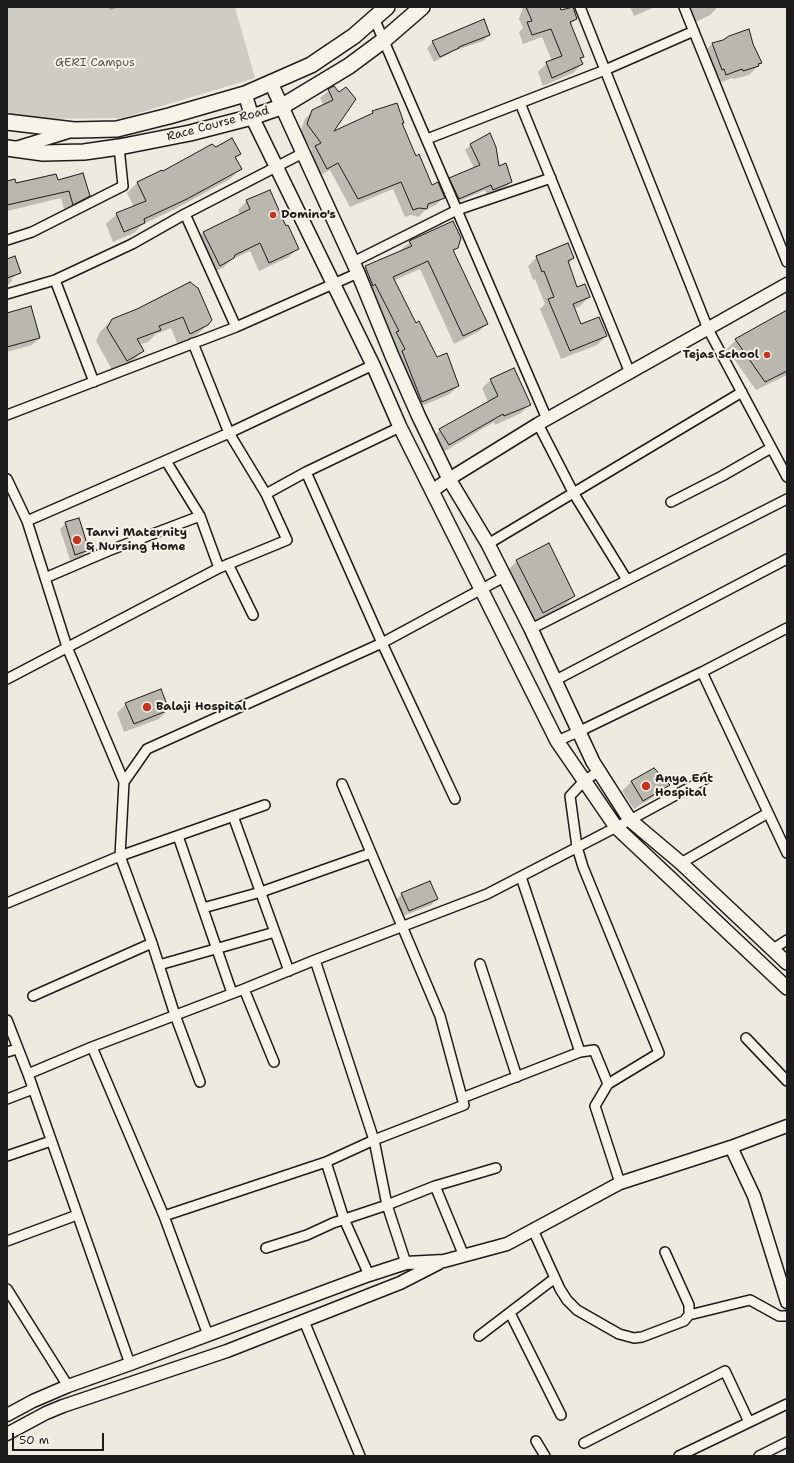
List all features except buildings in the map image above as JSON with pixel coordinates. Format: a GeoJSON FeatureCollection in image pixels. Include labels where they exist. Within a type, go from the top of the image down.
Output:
{"type":"FeatureCollection","features":[{"type":"Feature","properties":{"kind":"main road","name":"Race Course Road"},"geometry":{"type":"LineString","coordinates":[[7,122],[74,130],[116,128],[169,116],[245,94],[311,65],[354,36],[387,7]]}},
{"type":"Feature","properties":{"kind":"main road","name":"Race Course Road"},"geometry":{"type":"LineString","coordinates":[[8,149],[52,153],[84,152],[119,147],[190,133],[252,117],[281,107],[349,66],[384,40],[422,7]]}},
{"type":"Feature","properties":{"kind":"main road"},"geometry":{"type":"LineString","coordinates":[[271,83],[356,268],[392,356],[449,479],[488,544],[531,629],[578,732],[599,771],[630,820],[681,863],[774,949],[787,963]]}},
{"type":"Feature","properties":{"kind":"main road"},"geometry":{"type":"LineString","coordinates":[[245,94],[252,117],[373,365],[400,426],[557,741],[616,827],[787,988]]}},
{"type":"Feature","properties":{"kind":"street"},"geometry":{"type":"LineString","coordinates":[[580,7],[708,329],[787,477]]}},
{"type":"Feature","properties":{"kind":"street"},"geometry":{"type":"LineString","coordinates":[[684,7],[787,262]]}},
{"type":"Feature","properties":{"kind":"street"},"geometry":{"type":"LineString","coordinates":[[374,18],[457,210],[543,422],[574,494],[627,580]]}},
{"type":"Feature","properties":{"kind":"street"},"geometry":{"type":"LineString","coordinates":[[427,139],[605,70],[694,31]]}},
{"type":"Feature","properties":{"kind":"street"},"geometry":{"type":"LineString","coordinates":[[520,103],[630,373]]}},
{"type":"Feature","properties":{"kind":"street"},"geometry":{"type":"LineString","coordinates":[[8,149],[74,130]]}},
{"type":"Feature","properties":{"kind":"street"},"geometry":{"type":"LineString","coordinates":[[7,240],[32,232],[123,186],[119,147]]}},
{"type":"Feature","properties":{"kind":"street"},"geometry":{"type":"LineString","coordinates":[[7,294],[55,280],[132,244],[185,214],[303,153]]}},
{"type":"Feature","properties":{"kind":"street"},"geometry":{"type":"LineString","coordinates":[[7,415],[236,327],[334,284],[356,268],[457,210],[550,178]]}},
{"type":"Feature","properties":{"kind":"street"},"geometry":{"type":"LineString","coordinates":[[185,214],[236,327]]}},
{"type":"Feature","properties":{"kind":"street"},"geometry":{"type":"LineString","coordinates":[[55,280],[94,382]]}},
{"type":"Feature","properties":{"kind":"street"},"geometry":{"type":"LineString","coordinates":[[432,491],[449,479],[543,422],[787,284]]}},
{"type":"Feature","properties":{"kind":"street"},"geometry":{"type":"LineString","coordinates":[[7,679],[219,568],[287,540],[266,494],[229,433],[193,343]]}},
{"type":"Feature","properties":{"kind":"street"},"geometry":{"type":"LineString","coordinates":[[27,521],[229,433],[373,365]]}},
{"type":"Feature","properties":{"kind":"street"},"geometry":{"type":"LineString","coordinates":[[488,544],[574,494],[742,392]]}},
{"type":"Feature","properties":{"kind":"street"},"geometry":{"type":"LineString","coordinates":[[266,494],[306,472],[400,426]]}},
{"type":"Feature","properties":{"kind":"street"},"geometry":{"type":"LineString","coordinates":[[671,502],[722,476],[771,448]]}},
{"type":"Feature","properties":{"kind":"street"},"geometry":{"type":"LineString","coordinates":[[166,461],[200,516],[219,568]]}},
{"type":"Feature","properties":{"kind":"street"},"geometry":{"type":"LineString","coordinates":[[306,472],[382,643],[455,799]]}},
{"type":"Feature","properties":{"kind":"street"},"geometry":{"type":"LineString","coordinates":[[7,479],[27,521],[67,647],[124,782],[120,856],[152,943],[175,1015],[200,1082]]}},
{"type":"Feature","properties":{"kind":"street"},"geometry":{"type":"LineString","coordinates":[[531,629],[787,499]]}},
{"type":"Feature","properties":{"kind":"street"},"geometry":{"type":"LineString","coordinates":[[45,578],[108,551],[200,516]]}},
{"type":"Feature","properties":{"kind":"street"},"geometry":{"type":"LineString","coordinates":[[554,682],[787,559]]}},
{"type":"Feature","properties":{"kind":"street"},"geometry":{"type":"LineString","coordinates":[[228,564],[253,615]]}},
{"type":"Feature","properties":{"kind":"street"},"geometry":{"type":"LineString","coordinates":[[124,782],[147,749],[382,643],[504,577]]}},
{"type":"Feature","properties":{"kind":"street"},"geometry":{"type":"LineString","coordinates":[[557,741],[702,672],[787,628]]}},
{"type":"Feature","properties":{"kind":"street"},"geometry":{"type":"LineString","coordinates":[[702,672],[787,853]]}},
{"type":"Feature","properties":{"kind":"street"},"geometry":{"type":"LineString","coordinates":[[599,771],[584,781],[570,796],[578,847],[583,867],[659,1053],[608,1084],[595,1106],[620,1183]]}},
{"type":"Feature","properties":{"kind":"street"},"geometry":{"type":"LineString","coordinates":[[28,1074],[92,1047],[487,894],[630,820],[707,778]]}},
{"type":"Feature","properties":{"kind":"street"},"geometry":{"type":"LineString","coordinates":[[164,1216],[326,1162],[374,1140],[464,1105],[440,1016],[342,784]]}},
{"type":"Feature","properties":{"kind":"street"},"geometry":{"type":"LineString","coordinates":[[7,903],[120,856],[265,805]]}},
{"type":"Feature","properties":{"kind":"street"},"geometry":{"type":"LineString","coordinates":[[681,863],[768,812]]}},
{"type":"Feature","properties":{"kind":"street"},"geometry":{"type":"LineString","coordinates":[[233,816],[289,970]]}},
{"type":"Feature","properties":{"kind":"street"},"geometry":{"type":"LineString","coordinates":[[178,836],[232,993]]}},
{"type":"Feature","properties":{"kind":"street"},"geometry":{"type":"LineString","coordinates":[[203,908],[261,892],[371,853]]}},
{"type":"Feature","properties":{"kind":"street"},"geometry":{"type":"LineString","coordinates":[[521,877],[580,1052]]}},
{"type":"Feature","properties":{"kind":"street"},"geometry":{"type":"LineString","coordinates":[[159,965],[275,932]]}},
{"type":"Feature","properties":{"kind":"street"},"geometry":{"type":"LineString","coordinates":[[774,949],[787,940]]}},
{"type":"Feature","properties":{"kind":"street"},"geometry":{"type":"LineString","coordinates":[[33,996],[152,943]]}},
{"type":"Feature","properties":{"kind":"street"},"geometry":{"type":"LineString","coordinates":[[316,960],[374,1140],[387,1205],[406,1263]]}},
{"type":"Feature","properties":{"kind":"street"},"geometry":{"type":"LineString","coordinates":[[480,964],[517,1077]]}},
{"type":"Feature","properties":{"kind":"street"},"geometry":{"type":"LineString","coordinates":[[244,989],[274,1062]]}},
{"type":"Feature","properties":{"kind":"street"},"geometry":{"type":"LineString","coordinates":[[7,1020],[28,1074],[130,1364]]}},
{"type":"Feature","properties":{"kind":"street"},"geometry":{"type":"LineString","coordinates":[[746,1038],[787,1081]]}},
{"type":"Feature","properties":{"kind":"street"},"geometry":{"type":"LineString","coordinates":[[92,1047],[164,1216],[208,1335]]}},
{"type":"Feature","properties":{"kind":"street"},"geometry":{"type":"LineString","coordinates":[[7,1052],[18,1049]]}},
{"type":"Feature","properties":{"kind":"street"},"geometry":{"type":"LineString","coordinates":[[462,1098],[580,1052],[594,1050],[608,1084]]}},
{"type":"Feature","properties":{"kind":"street"},"geometry":{"type":"LineString","coordinates":[[7,1099],[33,1089]]}},
{"type":"Feature","properties":{"kind":"street"},"geometry":{"type":"LineString","coordinates":[[7,1415],[33,1401],[68,1386],[369,1275],[406,1263],[444,1261],[507,1244],[620,1183],[731,1147],[787,1126]]}},
{"type":"Feature","properties":{"kind":"street"},"geometry":{"type":"LineString","coordinates":[[7,1156],[51,1141]]}},
{"type":"Feature","properties":{"kind":"street"},"geometry":{"type":"LineString","coordinates":[[731,1147],[754,1196],[787,1302]]}},
{"type":"Feature","properties":{"kind":"street"},"geometry":{"type":"LineString","coordinates":[[326,1162],[344,1219],[369,1275]]}},
{"type":"Feature","properties":{"kind":"street"},"geometry":{"type":"LineString","coordinates":[[266,1248],[307,1235],[344,1219],[387,1205],[435,1186],[496,1168]]}},
{"type":"Feature","properties":{"kind":"street"},"geometry":{"type":"LineString","coordinates":[[435,1186],[464,1256]]}},
{"type":"Feature","properties":{"kind":"street"},"geometry":{"type":"LineString","coordinates":[[7,1241],[77,1215]]}},
{"type":"Feature","properties":{"kind":"street"},"geometry":{"type":"LineString","coordinates":[[533,1230],[560,1289],[567,1300],[577,1310],[627,1337],[642,1337],[684,1321],[689,1315],[750,1300],[779,1316],[787,1316]]}},
{"type":"Feature","properties":{"kind":"street"},"geometry":{"type":"LineString","coordinates":[[665,1252],[688,1305],[689,1315]]}},
{"type":"Feature","properties":{"kind":"street"},"geometry":{"type":"LineString","coordinates":[[7,1434],[46,1413],[63,1406],[208,1358],[400,1283],[444,1261]]}},
{"type":"Feature","properties":{"kind":"street"},"geometry":{"type":"LineString","coordinates":[[479,1336],[555,1278]]}},
{"type":"Feature","properties":{"kind":"street"},"geometry":{"type":"LineString","coordinates":[[7,1290],[68,1386]]}},
{"type":"Feature","properties":{"kind":"street"},"geometry":{"type":"LineString","coordinates":[[510,1313],[561,1415]]}},
{"type":"Feature","properties":{"kind":"street"},"geometry":{"type":"LineString","coordinates":[[304,1321],[360,1456]]}},
{"type":"Feature","properties":{"kind":"street"},"geometry":{"type":"LineString","coordinates":[[584,1443],[725,1371],[749,1422]]}},
{"type":"Feature","properties":{"kind":"street"},"geometry":{"type":"LineString","coordinates":[[679,1456],[787,1404]]}},
{"type":"Feature","properties":{"kind":"street"},"geometry":{"type":"LineString","coordinates":[[536,1441],[545,1456]]}},
{"type":"Feature","properties":{"kind":"street"},"geometry":{"type":"LineString","coordinates":[[763,1455],[787,1442]]}},
{"type":"Feature","properties":{"kind":"green space","name":"GERI Campus"},"geometry":{"type":"Polygon","coordinates":[[[7,7],[235,7],[255,78],[122,118],[33,119],[7,112],[7,7]]]}},
{"type":"Feature","properties":{"kind":"place","name":"Domino's"},"geometry":{"type":"Point","coordinates":[273,215]}},
{"type":"Feature","properties":{"kind":"place","name":"Tejas School"},"geometry":{"type":"Point","coordinates":[767,355]}},
{"type":"Feature","properties":{"kind":"place","name":"Tanvi Maternity & Nursing Home"},"geometry":{"type":"Point","coordinates":[77,540]}},
{"type":"Feature","properties":{"kind":"place","name":"Balaji Hospital"},"geometry":{"type":"Point","coordinates":[147,707]}},
{"type":"Feature","properties":{"kind":"place","name":"Anya Ent Hospital"},"geometry":{"type":"Point","coordinates":[646,786]}}]}
